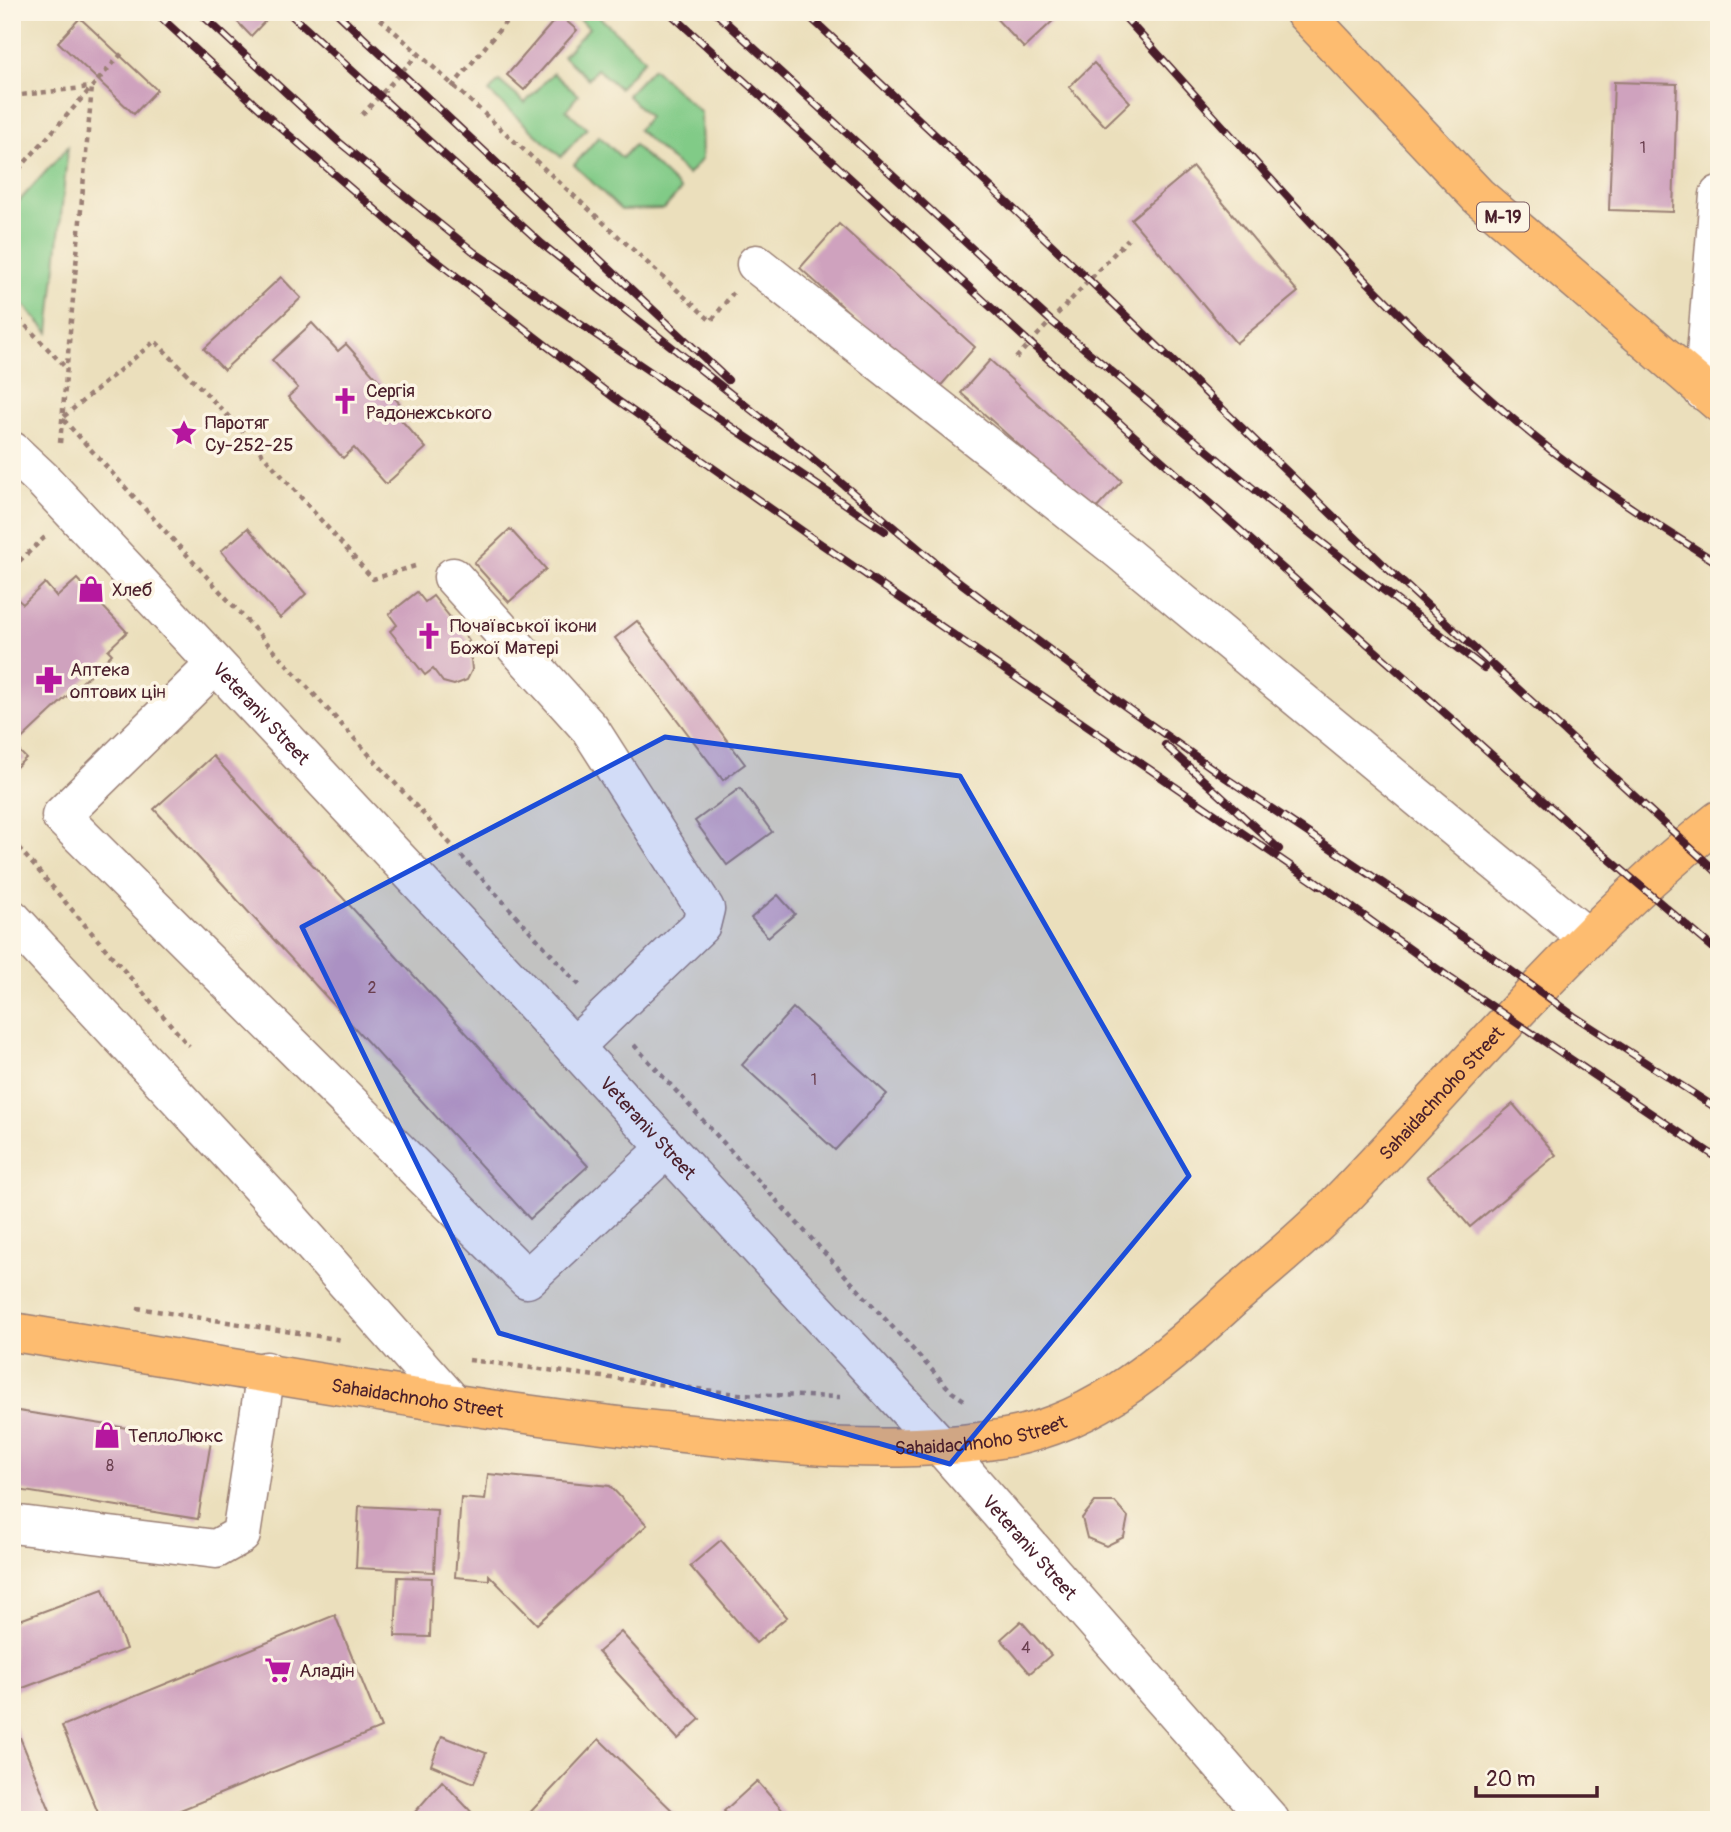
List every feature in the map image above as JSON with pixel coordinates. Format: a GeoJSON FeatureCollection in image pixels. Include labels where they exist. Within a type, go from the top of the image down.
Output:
{"type":"FeatureCollection","features":[{"type":"Feature","properties":{"kind":"main road","name":"М-19"},"geometry":{"type":"LineString","coordinates":[[1304,12],[1478,195],[1711,397]]}},
{"type":"Feature","properties":{"kind":"main road","name":"Sahaidachnoho Street"},"geometry":{"type":"LineString","coordinates":[[12,1332],[266,1371],[454,1404],[765,1442],[875,1449],[940,1446],[1009,1438],[1068,1422],[1129,1385],[1176,1349],[1334,1207],[1588,938],[1671,858],[1719,820]]}},
{"type":"Feature","properties":{"kind":"street"},"geometry":{"type":"LineString","coordinates":[[1711,397],[1719,195]]}},
{"type":"Feature","properties":{"kind":"street"},"geometry":{"type":"LineString","coordinates":[[756,264],[1119,551],[1588,938]]}},
{"type":"Feature","properties":{"kind":"street","name":"Veteraniv Street"},"geometry":{"type":"LineString","coordinates":[[12,451],[56,493],[575,1047],[940,1446],[1270,1820]]}},
{"type":"Feature","properties":{"kind":"street"},"geometry":{"type":"LineString","coordinates":[[453,577],[590,729],[705,909],[701,925],[575,1047]]}},
{"type":"Feature","properties":{"kind":"street"},"geometry":{"type":"LineString","coordinates":[[215,665],[61,816],[527,1279],[666,1149]]}},
{"type":"Feature","properties":{"kind":"street"},"geometry":{"type":"LineString","coordinates":[[12,919],[281,1209],[454,1404]]}},
{"type":"Feature","properties":{"kind":"street"},"geometry":{"type":"LineString","coordinates":[[12,1524],[216,1549],[241,1535],[266,1371]]}},
{"type":"Feature","properties":{"kind":"path"},"geometry":{"type":"LineString","coordinates":[[373,12],[711,321]]}},
{"type":"Feature","properties":{"kind":"path"},"geometry":{"type":"LineString","coordinates":[[452,87],[514,12]]}},
{"type":"Feature","properties":{"kind":"path"},"geometry":{"type":"LineString","coordinates":[[12,177],[124,51]]}},
{"type":"Feature","properties":{"kind":"path"},"geometry":{"type":"LineString","coordinates":[[362,115],[417,55]]}},
{"type":"Feature","properties":{"kind":"path"},"geometry":{"type":"LineString","coordinates":[[12,96],[92,87]]}},
{"type":"Feature","properties":{"kind":"path"},"geometry":{"type":"LineString","coordinates":[[56,493],[92,87]]}},
{"type":"Feature","properties":{"kind":"path"},"geometry":{"type":"LineString","coordinates":[[1016,358],[1128,239]]}},
{"type":"Feature","properties":{"kind":"path"},"geometry":{"type":"LineString","coordinates":[[12,311],[67,368]]}},
{"type":"Feature","properties":{"kind":"path"},"geometry":{"type":"LineString","coordinates":[[62,418],[155,341],[235,424],[373,579],[412,565],[453,577]]}},
{"type":"Feature","properties":{"kind":"path"},"geometry":{"type":"LineString","coordinates":[[62,418],[952,1392],[975,1408]]}},
{"type":"Feature","properties":{"kind":"path"},"geometry":{"type":"LineString","coordinates":[[132,1307],[345,1340]]}},
{"type":"Feature","properties":{"kind":"path"},"geometry":{"type":"LineString","coordinates":[[405,1350],[737,1394],[895,1399],[952,1392]]}},
{"type":"Feature","properties":{"kind":"highlighted area"},"geometry":{"type":"Polygon","coordinates":[[[665,737],[960,776],[1189,1176],[950,1464],[499,1333],[302,927],[665,737]]]}},
{"type":"Feature","properties":{"kind":"green space"},"geometry":{"type":"Polygon","coordinates":[[[572,12],[594,12],[645,59],[619,88],[597,69],[588,79],[563,56],[589,28],[572,12]]]}},
{"type":"Feature","properties":{"kind":"green space"},"geometry":{"type":"Polygon","coordinates":[[[653,68],[701,113],[702,159],[688,175],[638,130],[649,117],[627,95],[653,68]]]}},
{"type":"Feature","properties":{"kind":"green space"},"geometry":{"type":"Polygon","coordinates":[[[553,73],[578,95],[566,110],[587,128],[561,157],[489,92],[499,81],[525,103],[553,73]]]}},
{"type":"Feature","properties":{"kind":"green space"},"geometry":{"type":"Polygon","coordinates":[[[599,136],[622,158],[634,145],[681,190],[664,209],[621,210],[574,165],[599,136]]]}},
{"type":"Feature","properties":{"kind":"green space"},"geometry":{"type":"Polygon","coordinates":[[[68,147],[49,333],[12,292],[12,209],[68,147]]]}},
{"type":"Feature","properties":{"kind":"building"},"geometry":{"type":"Polygon","coordinates":[[[228,12],[264,12],[269,17],[251,36],[228,12]]]}},
{"type":"Feature","properties":{"kind":"building"},"geometry":{"type":"Polygon","coordinates":[[[990,12],[1052,12],[1057,17],[1024,48],[990,12]]]}},
{"type":"Feature","properties":{"kind":"building"},"geometry":{"type":"Polygon","coordinates":[[[559,15],[577,30],[524,90],[507,75],[559,15]]]}},
{"type":"Feature","properties":{"kind":"building"},"geometry":{"type":"Polygon","coordinates":[[[80,18],[157,90],[134,114],[58,42],[80,18]]]}},
{"type":"Feature","properties":{"kind":"building"},"geometry":{"type":"Polygon","coordinates":[[[1094,63],[1130,102],[1105,126],[1069,87],[1094,63]]]}},
{"type":"Feature","properties":{"kind":"building"},"geometry":{"type":"Polygon","coordinates":[[[1614,82],[1677,84],[1673,212],[1609,210],[1614,82]]]}},
{"type":"Feature","properties":{"kind":"building"},"geometry":{"type":"Polygon","coordinates":[[[1193,167],[1298,292],[1236,343],[1131,219],[1193,167]]]}},
{"type":"Feature","properties":{"kind":"building"},"geometry":{"type":"Polygon","coordinates":[[[839,224],[975,347],[936,391],[800,268],[839,224]]]}},
{"type":"Feature","properties":{"kind":"building"},"geometry":{"type":"Polygon","coordinates":[[[281,277],[301,298],[224,370],[204,349],[281,277]]]}},
{"type":"Feature","properties":{"kind":"building","name":"Сергія Радонежського"},"geometry":{"type":"Polygon","coordinates":[[[312,323],[338,351],[346,344],[401,405],[394,412],[426,448],[386,484],[354,448],[343,458],[288,397],[298,388],[272,360],[312,323]]]}},
{"type":"Feature","properties":{"kind":"building"},"geometry":{"type":"Polygon","coordinates":[[[990,360],[1122,481],[1093,512],[961,393],[990,360]]]}},
{"type":"Feature","properties":{"kind":"building"},"geometry":{"type":"Polygon","coordinates":[[[248,528],[306,594],[280,618],[221,551],[248,528]]]}},
{"type":"Feature","properties":{"kind":"building"},"geometry":{"type":"Polygon","coordinates":[[[510,529],[546,569],[509,602],[474,563],[510,529]]]}},
{"type":"Feature","properties":{"kind":"building"},"geometry":{"type":"Polygon","coordinates":[[[77,579],[127,632],[108,650],[112,654],[14,746],[26,758],[12,771],[12,601],[16,598],[23,604],[45,583],[57,597],[77,579]]]}},
{"type":"Feature","properties":{"kind":"building","name":"Почаївської ікони Божої Матері"},"geometry":{"type":"Polygon","coordinates":[[[417,592],[425,602],[433,596],[469,641],[461,647],[471,659],[472,670],[467,680],[454,685],[443,682],[433,669],[425,675],[390,631],[397,625],[389,614],[417,592]]]}},
{"type":"Feature","properties":{"kind":"building"},"geometry":{"type":"Polygon","coordinates":[[[637,621],[745,764],[723,780],[615,638],[637,621]]]}},
{"type":"Feature","properties":{"kind":"building"},"geometry":{"type":"Polygon","coordinates":[[[213,756],[588,1166],[530,1219],[154,809],[213,756]]]}},
{"type":"Feature","properties":{"kind":"building"},"geometry":{"type":"Polygon","coordinates":[[[740,788],[772,832],[727,865],[695,821],[740,788]]]}},
{"type":"Feature","properties":{"kind":"building"},"geometry":{"type":"Polygon","coordinates":[[[778,895],[795,914],[768,937],[751,918],[778,895]]]}},
{"type":"Feature","properties":{"kind":"building"},"geometry":{"type":"Polygon","coordinates":[[[793,1008],[887,1094],[835,1150],[742,1065],[793,1008]]]}},
{"type":"Feature","properties":{"kind":"building"},"geometry":{"type":"Polygon","coordinates":[[[1513,1104],[1556,1155],[1470,1227],[1427,1176],[1513,1104]]]}},
{"type":"Feature","properties":{"kind":"building"},"geometry":{"type":"Polygon","coordinates":[[[12,1410],[211,1441],[198,1519],[12,1489],[12,1410]]]}},
{"type":"Feature","properties":{"kind":"building"},"geometry":{"type":"Polygon","coordinates":[[[488,1474],[610,1486],[647,1525],[537,1624],[489,1575],[489,1580],[455,1577],[461,1498],[485,1500],[488,1474]]]}},
{"type":"Feature","properties":{"kind":"building"},"geometry":{"type":"Polygon","coordinates":[[[1095,1502],[1115,1502],[1128,1517],[1124,1537],[1106,1546],[1087,1538],[1082,1518],[1095,1502]]]}},
{"type":"Feature","properties":{"kind":"building"},"geometry":{"type":"Polygon","coordinates":[[[359,1506],[437,1510],[434,1572],[356,1568],[359,1506]]]}},
{"type":"Feature","properties":{"kind":"building"},"geometry":{"type":"Polygon","coordinates":[[[721,1540],[787,1617],[756,1643],[690,1566],[721,1540]]]}},
{"type":"Feature","properties":{"kind":"building"},"geometry":{"type":"Polygon","coordinates":[[[398,1577],[432,1578],[430,1637],[395,1636],[398,1577]]]}},
{"type":"Feature","properties":{"kind":"building"},"geometry":{"type":"Polygon","coordinates":[[[103,1589],[126,1649],[15,1691],[12,1623],[103,1589]]]}},
{"type":"Feature","properties":{"kind":"building","name":"Аладін"},"geometry":{"type":"Polygon","coordinates":[[[335,1615],[381,1728],[156,1820],[101,1820],[62,1726],[335,1615]]]}},
{"type":"Feature","properties":{"kind":"building"},"geometry":{"type":"Polygon","coordinates":[[[1021,1621],[1051,1655],[1030,1673],[1001,1639],[1021,1621]]]}},
{"type":"Feature","properties":{"kind":"building"},"geometry":{"type":"Polygon","coordinates":[[[621,1632],[700,1719],[678,1739],[598,1652],[621,1632]]]}},
{"type":"Feature","properties":{"kind":"building"},"geometry":{"type":"Polygon","coordinates":[[[12,1718],[54,1820],[12,1820],[12,1718]]]}},
{"type":"Feature","properties":{"kind":"building"},"geometry":{"type":"Polygon","coordinates":[[[442,1736],[486,1753],[474,1783],[431,1765],[442,1736]]]}},
{"type":"Feature","properties":{"kind":"building"},"geometry":{"type":"Polygon","coordinates":[[[599,1739],[682,1820],[523,1820],[599,1739]]]}},
{"type":"Feature","properties":{"kind":"building"},"geometry":{"type":"Polygon","coordinates":[[[442,1781],[479,1820],[408,1820],[442,1781]]]}},
{"type":"Feature","properties":{"kind":"building"},"geometry":{"type":"Polygon","coordinates":[[[757,1781],[791,1820],[732,1820],[724,1811],[757,1781]]]}},
{"type":"Feature","properties":{"kind":"railway"},"geometry":{"type":"LineString","coordinates":[[155,12],[274,122],[421,249],[617,400],[808,535],[1320,886]]}},
{"type":"Feature","properties":{"kind":"railway"},"geometry":{"type":"LineString","coordinates":[[199,12],[339,142],[474,252],[885,531]]}},
{"type":"Feature","properties":{"kind":"railway"},"geometry":{"type":"LineString","coordinates":[[288,12],[542,244],[807,454],[949,574],[1119,702],[1226,778],[1481,949],[1574,1016],[1719,1110]]}},
{"type":"Feature","properties":{"kind":"railway"},"geometry":{"type":"LineString","coordinates":[[336,12],[728,380]]}},
{"type":"Feature","properties":{"kind":"railway"},"geometry":{"type":"LineString","coordinates":[[669,12],[1030,343],[1594,846],[1719,953]]}},
{"type":"Feature","properties":{"kind":"railway"},"geometry":{"type":"LineString","coordinates":[[715,12],[1051,321],[1266,499],[1484,668]]}},
{"type":"Feature","properties":{"kind":"railway"},"geometry":{"type":"LineString","coordinates":[[805,12],[1089,280],[1387,568],[1719,874]]}},
{"type":"Feature","properties":{"kind":"railway"},"geometry":{"type":"LineString","coordinates":[[1120,12],[1327,240],[1436,350],[1552,451],[1613,495],[1719,564]]}},
{"type":"Feature","properties":{"kind":"railway"},"geometry":{"type":"LineString","coordinates":[[1165,745],[1279,849]]}},
{"type":"Feature","properties":{"kind":"railway"},"geometry":{"type":"LineString","coordinates":[[1313,879],[1450,978],[1719,1159]]}},
{"type":"Feature","properties":{"kind":"place","name":"Сергія Радонежського"},"geometry":{"type":"Point","coordinates":[345,401]}},
{"type":"Feature","properties":{"kind":"place","name":"Паротяг Су-252-25"},"geometry":{"type":"Point","coordinates":[184,433]}},
{"type":"Feature","properties":{"kind":"place","name":"Хлеб"},"geometry":{"type":"Point","coordinates":[91,589]}},
{"type":"Feature","properties":{"kind":"place","name":"Почаївської ікони Божої Матері"},"geometry":{"type":"Point","coordinates":[429,636]}},
{"type":"Feature","properties":{"kind":"place","name":"Аптека оптових цін"},"geometry":{"type":"Point","coordinates":[49,680]}},
{"type":"Feature","properties":{"kind":"place","name":"ТеплоЛюкс"},"geometry":{"type":"Point","coordinates":[107,1435]}},
{"type":"Feature","properties":{"kind":"place","name":"Аладін"},"geometry":{"type":"Point","coordinates":[278,1670]}}]}
